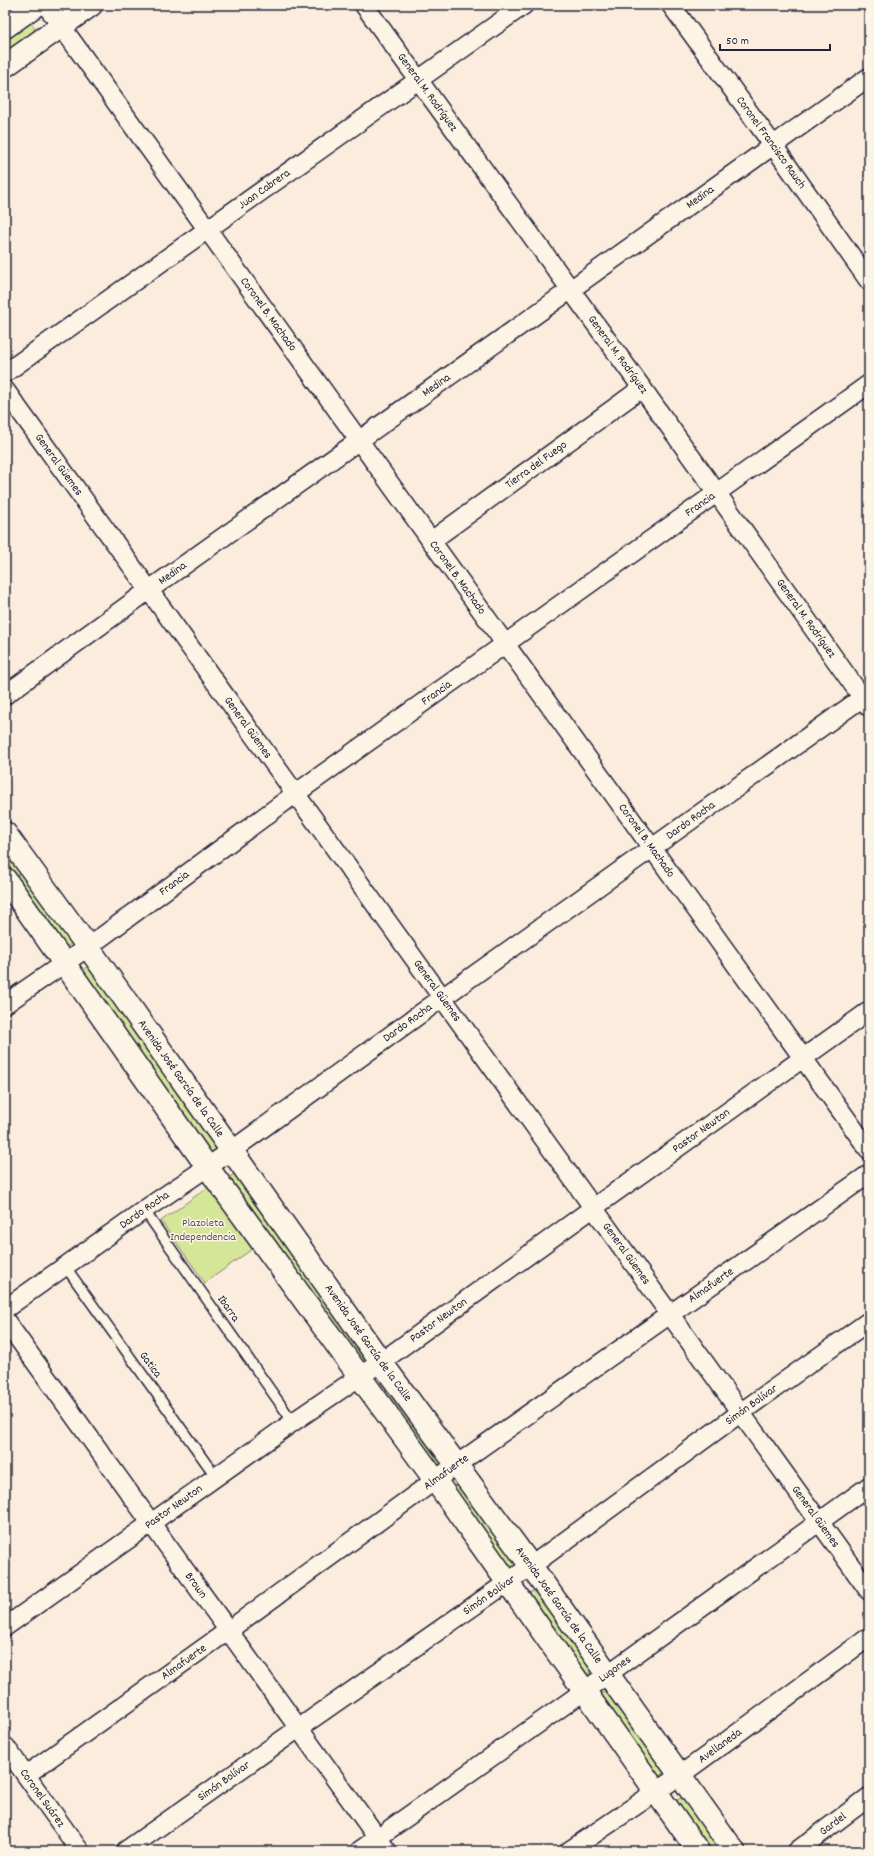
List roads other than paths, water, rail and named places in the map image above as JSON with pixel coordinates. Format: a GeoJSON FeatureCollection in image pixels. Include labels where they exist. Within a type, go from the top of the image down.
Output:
{"type":"FeatureCollection","features":[{"type":"Feature","properties":{"kind":"main road"},"geometry":{"type":"LineString","coordinates":[[5,27],[36,5]]}},
{"type":"Feature","properties":{"kind":"main road"},"geometry":{"type":"LineString","coordinates":[[5,66],[91,5]]}},
{"type":"Feature","properties":{"kind":"main road","name":"Avenida José García de la Calle"},"geometry":{"type":"LineString","coordinates":[[5,833],[88,947],[381,1362],[531,1566],[734,1851]]}},
{"type":"Feature","properties":{"kind":"main road"},"geometry":{"type":"LineString","coordinates":[[5,879],[65,962],[208,1168],[359,1378],[435,1480],[698,1851]]}},
{"type":"Feature","properties":{"kind":"street","name":"Coronel B. Machado"},"geometry":{"type":"LineString","coordinates":[[46,5],[869,1150]]}},
{"type":"Feature","properties":{"kind":"street","name":"General M. Rodríguez"},"geometry":{"type":"LineString","coordinates":[[364,5],[642,388],[716,494],[867,699]]}},
{"type":"Feature","properties":{"kind":"street","name":"Juan Cabrera"},"geometry":{"type":"LineString","coordinates":[[5,373],[524,5]]}},
{"type":"Feature","properties":{"kind":"street","name":"Coronel Francisco Rauch"},"geometry":{"type":"LineString","coordinates":[[671,5],[773,145],[869,281]]}},
{"type":"Feature","properties":{"kind":"street","name":"Medina"},"geometry":{"type":"LineString","coordinates":[[5,695],[149,590],[869,77]]}},
{"type":"Feature","properties":{"kind":"street","name":"Francia"},"geometry":{"type":"LineString","coordinates":[[5,1004],[88,947],[295,794],[869,384]]}},
{"type":"Feature","properties":{"kind":"street","name":"Tierra del Fuego"},"geometry":{"type":"LineString","coordinates":[[431,541],[642,388]]}},
{"type":"Feature","properties":{"kind":"street","name":"General Güemes"},"geometry":{"type":"LineString","coordinates":[[5,390],[869,1591]]}},
{"type":"Feature","properties":{"kind":"street","name":"Dardo Rocha"},"geometry":{"type":"LineString","coordinates":[[5,1309],[144,1210],[208,1168],[652,848],[867,699]]}},
{"type":"Feature","properties":{"kind":"street","name":"Pastor Newton"},"geometry":{"type":"LineString","coordinates":[[5,1627],[293,1422],[359,1378],[593,1208],[869,1011]]}},
{"type":"Feature","properties":{"kind":"street","name":"Almafuerte"},"geometry":{"type":"LineString","coordinates":[[26,1775],[456,1465],[869,1174]]}},
{"type":"Feature","properties":{"kind":"street","name":"Brown"},"geometry":{"type":"LineString","coordinates":[[5,1320],[382,1844]]}},
{"type":"Feature","properties":{"kind":"street","name":"Simón Bolívar"},"geometry":{"type":"LineString","coordinates":[[125,1851],[531,1566],[740,1412],[869,1321]]}},
{"type":"Feature","properties":{"kind":"street","name":"Lugones"},"geometry":{"type":"LineString","coordinates":[[359,1851],[382,1844],[608,1674],[869,1486]]}},
{"type":"Feature","properties":{"kind":"street","name":"Avellaneda"},"geometry":{"type":"LineString","coordinates":[[569,1851],[680,1776],[869,1637]]}},
{"type":"Feature","properties":{"kind":"street","name":"Coronel Suárez"},"geometry":{"type":"LineString","coordinates":[[5,1746],[80,1851]]}},
{"type":"Feature","properties":{"kind":"street","name":"Gardel"},"geometry":{"type":"LineString","coordinates":[[797,1851],[869,1797]]}},
{"type":"Feature","properties":{"kind":"lane","name":"Ibarra"},"geometry":{"type":"LineString","coordinates":[[144,1210],[293,1422]]}},
{"type":"Feature","properties":{"kind":"lane","name":"Gatica"},"geometry":{"type":"LineString","coordinates":[[65,1266],[216,1477]]}},
{"type":"Feature","properties":{"kind":"park label","name":"Plazoleta Independencia"},"geometry":{"type":"Point","coordinates":[203,1230]}}]}
